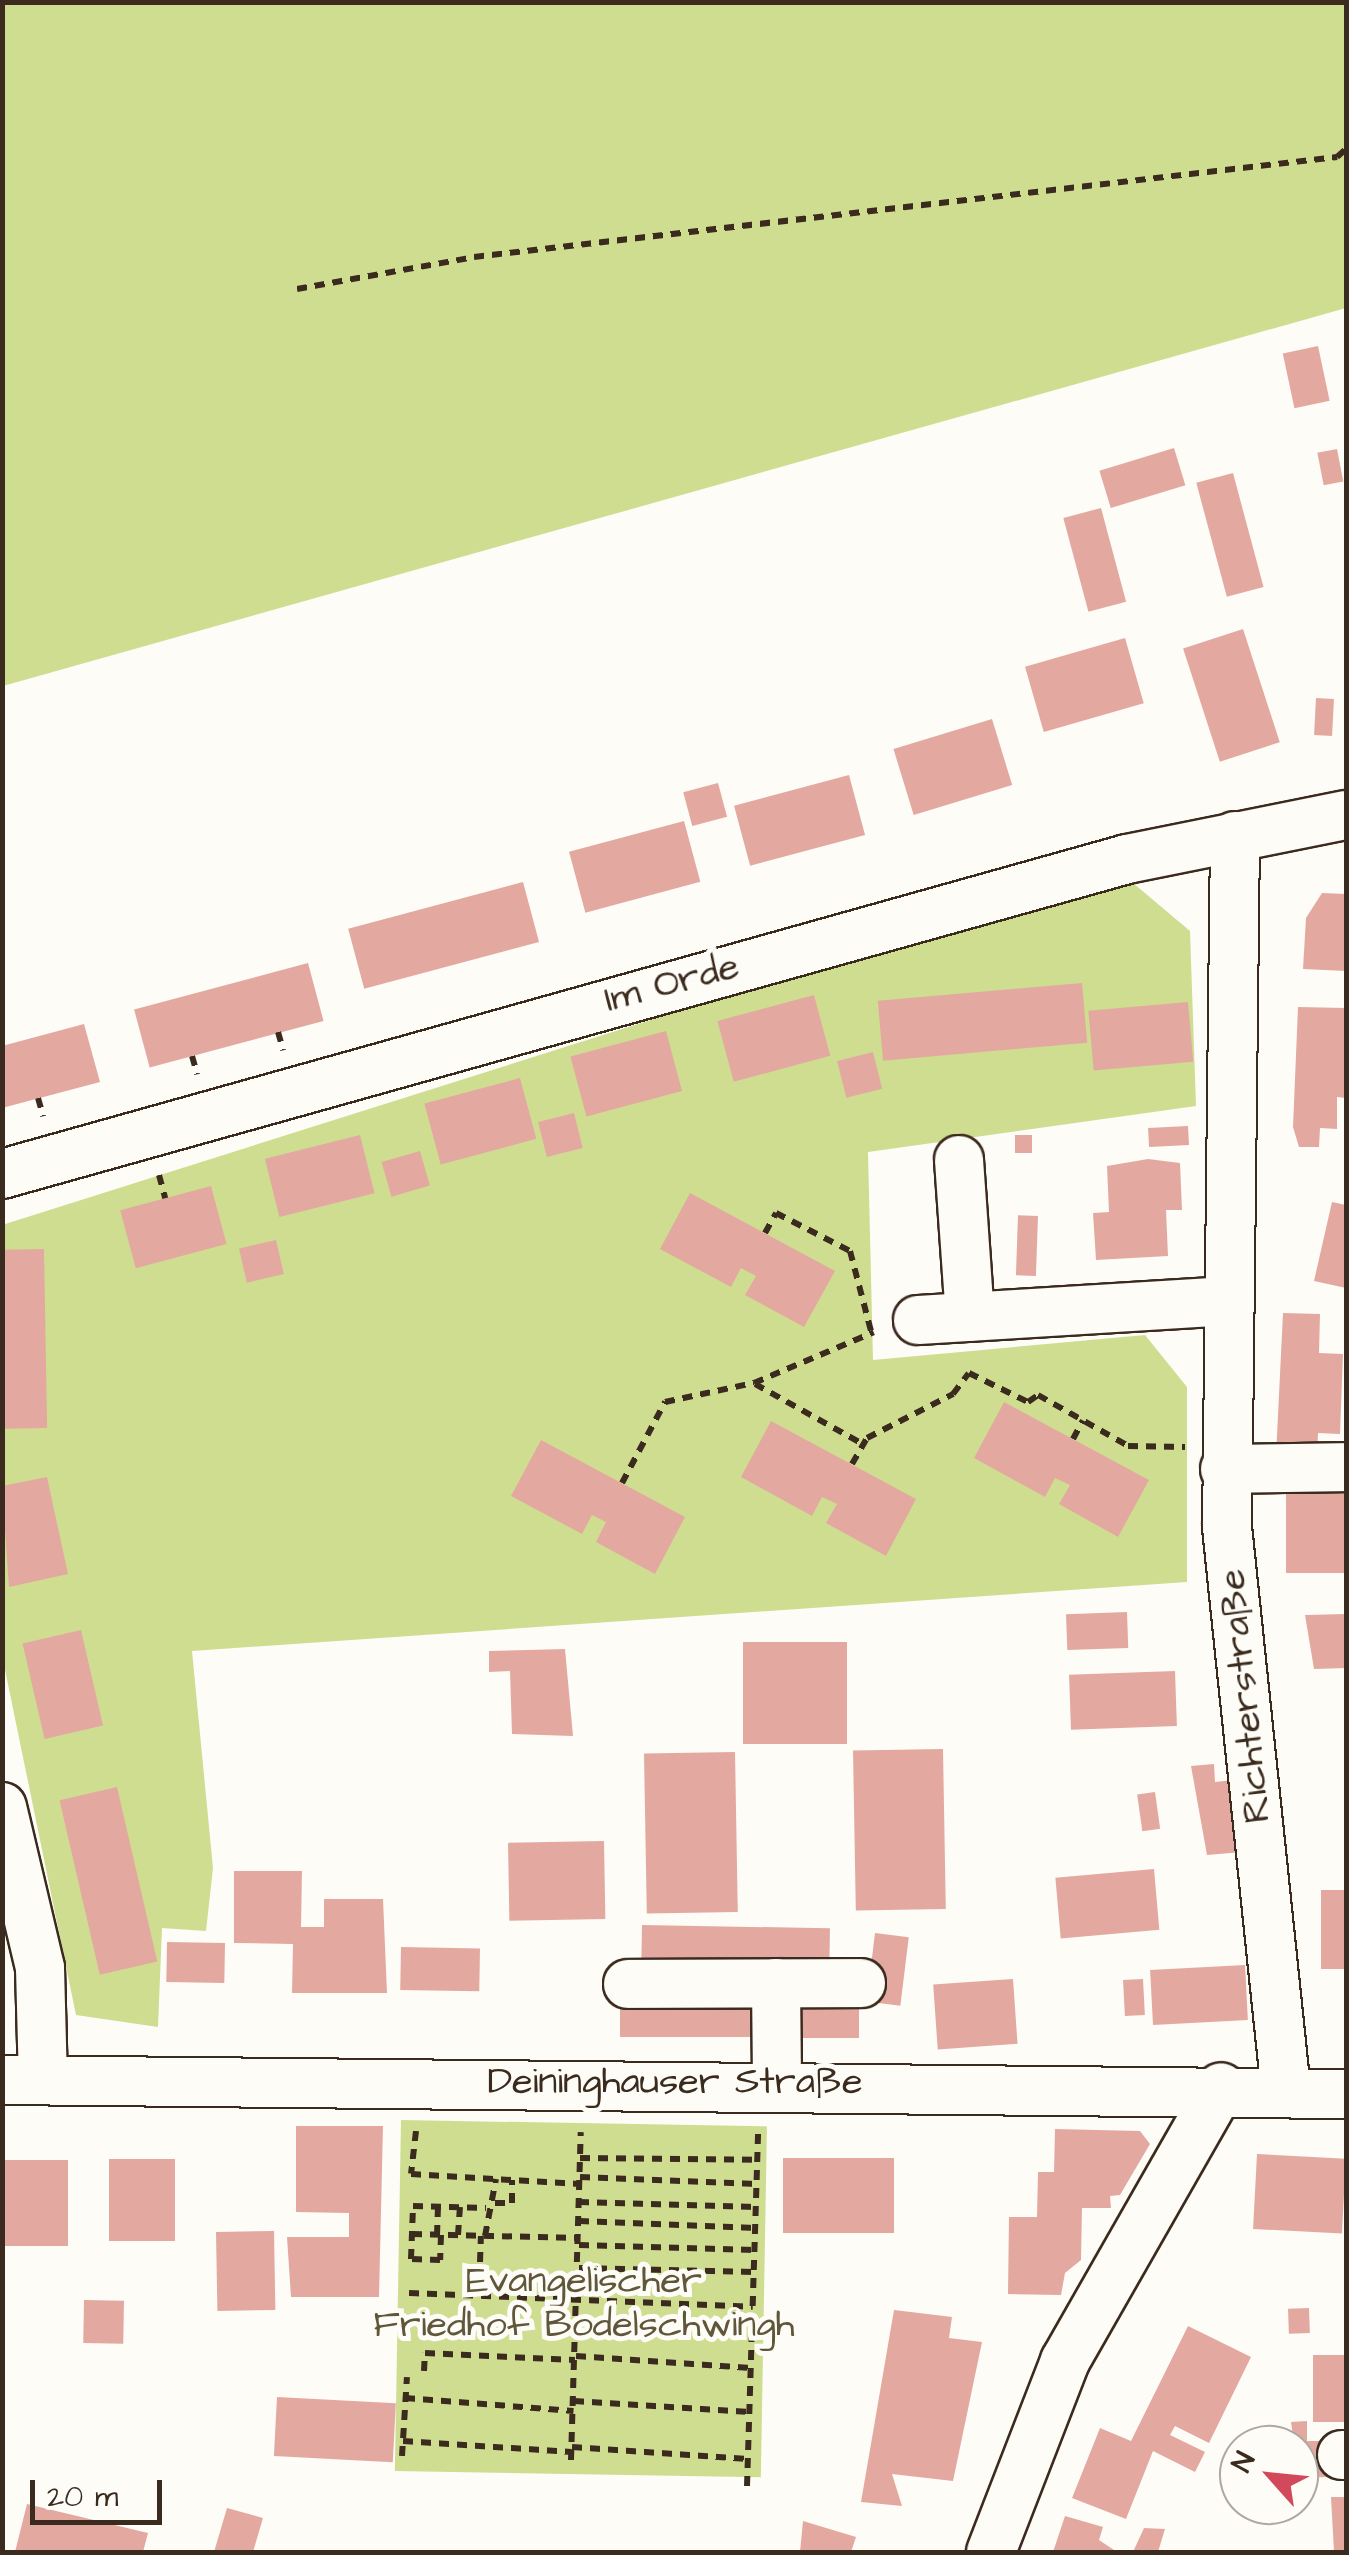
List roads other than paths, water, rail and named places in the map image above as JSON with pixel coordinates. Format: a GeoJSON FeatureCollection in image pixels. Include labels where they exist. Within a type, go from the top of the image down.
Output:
{"type":"FeatureCollection","features":[{"type":"Feature","properties":{"kind":"street","name":"Im Orde"},"geometry":{"type":"LineString","coordinates":[[2,1174],[1235,836],[1346,815]]}},
{"type":"Feature","properties":{"kind":"street","name":"Richterstraße"},"geometry":{"type":"LineString","coordinates":[[1235,836],[1226,1458],[1286,2091]]}},
{"type":"Feature","properties":{"kind":"street"},"geometry":{"type":"LineString","coordinates":[[959,1160],[970,1317]]}},
{"type":"Feature","properties":{"kind":"street"},"geometry":{"type":"LineString","coordinates":[[918,1320],[1229,1301]]}},
{"type":"Feature","properties":{"kind":"street"},"geometry":{"type":"LineString","coordinates":[[1226,1458],[1346,1467]]}},
{"type":"Feature","properties":{"kind":"street"},"geometry":{"type":"LineString","coordinates":[[2,1807],[40,1968],[23,2079]]}},
{"type":"Feature","properties":{"kind":"street"},"geometry":{"type":"LineString","coordinates":[[776,1983],[777,2084]]}},
{"type":"Feature","properties":{"kind":"street"},"geometry":{"type":"LineString","coordinates":[[628,1984],[860,1983]]}},
{"type":"Feature","properties":{"kind":"street","name":"Deininghauser Straße"},"geometry":{"type":"LineString","coordinates":[[23,2079],[1221,2087],[1346,2094]]}},
{"type":"Feature","properties":{"kind":"street"},"geometry":{"type":"LineString","coordinates":[[991,2552],[1065,2361],[1221,2087]]}},
{"type":"Feature","properties":{"kind":"park label","name":"Evangelischer Friedhof Bodelschwingh"},"geometry":{"type":"Point","coordinates":[584,2304]}}]}
